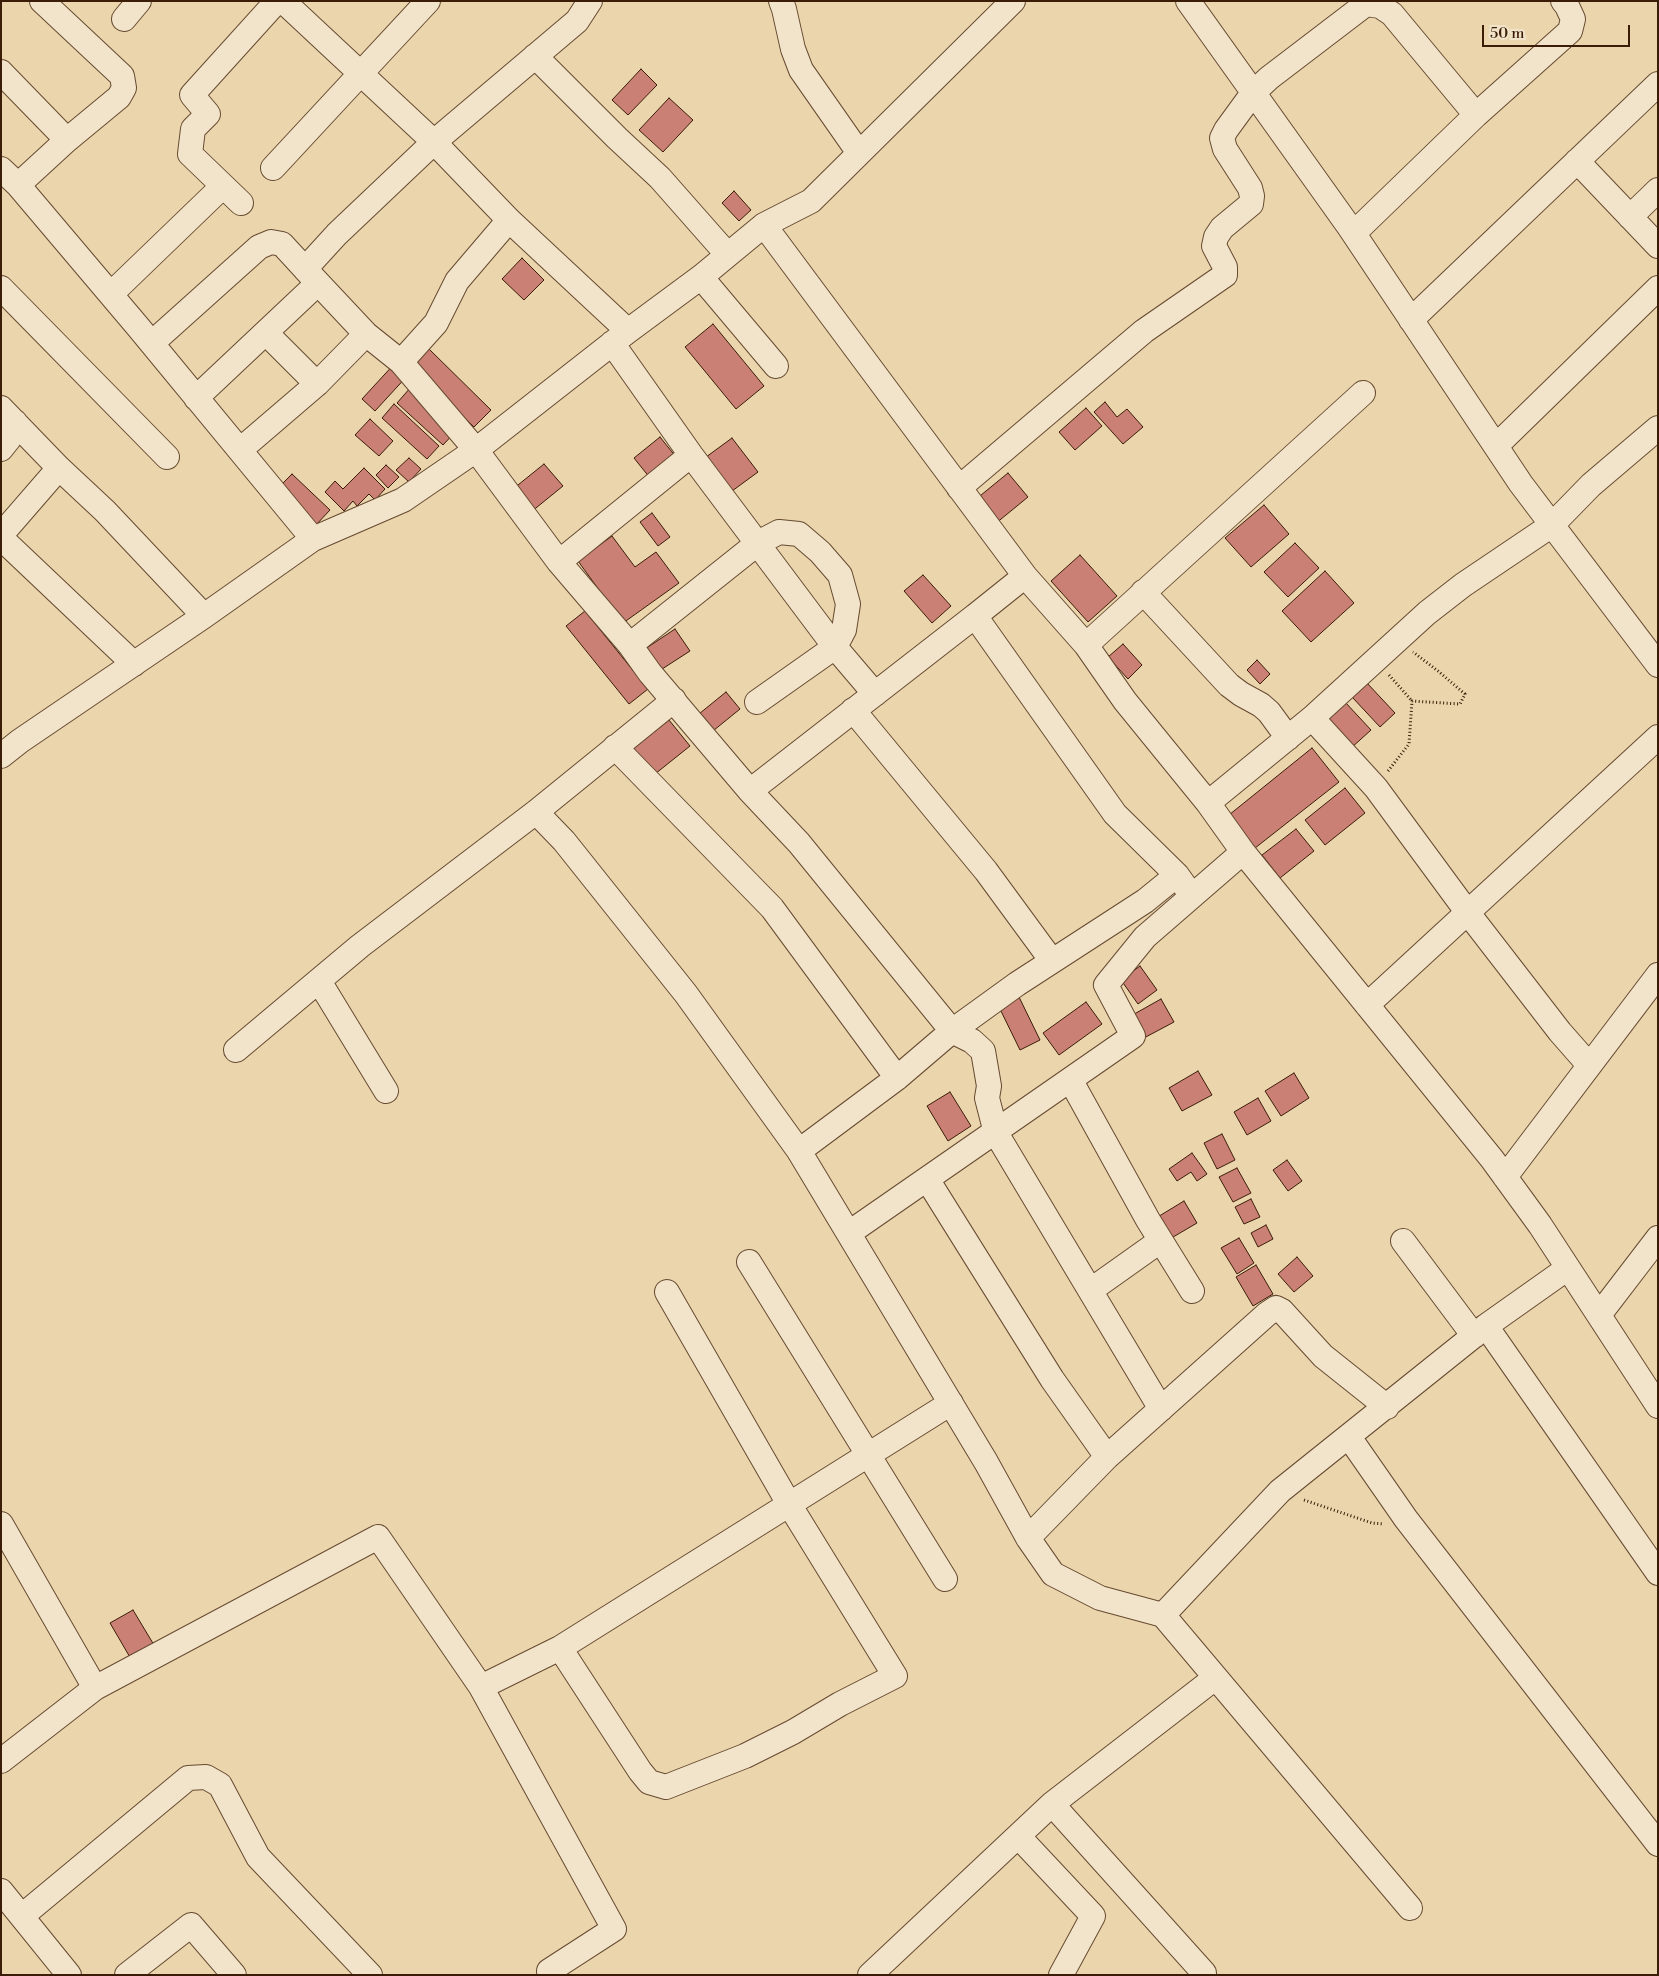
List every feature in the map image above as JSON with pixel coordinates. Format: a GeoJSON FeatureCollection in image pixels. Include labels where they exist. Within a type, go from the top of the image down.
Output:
{"type":"FeatureCollection","features":[{"type":"Feature","properties":{"kind":"street"},"geometry":{"type":"LineString","coordinates":[[18,185],[67,140],[119,97],[124,88],[122,76],[42,1]]}},
{"type":"Feature","properties":{"kind":"street"},"geometry":{"type":"LineString","coordinates":[[241,203],[190,154],[193,129],[208,114],[192,95],[277,1]]}},
{"type":"Feature","properties":{"kind":"street"},"geometry":{"type":"LineString","coordinates":[[283,1],[434,142],[620,337],[691,455],[835,647],[875,694]]}},
{"type":"Feature","properties":{"kind":"street"},"geometry":{"type":"LineString","coordinates":[[273,168],[428,1]]}},
{"type":"Feature","properties":{"kind":"street"},"geometry":{"type":"LineString","coordinates":[[196,398],[266,333],[311,276],[337,234],[434,142],[577,21],[590,1]]}},
{"type":"Feature","properties":{"kind":"street"},"geometry":{"type":"LineString","coordinates":[[781,1],[793,49],[801,70],[859,153]]}},
{"type":"Feature","properties":{"kind":"street"},"geometry":{"type":"LineString","coordinates":[[1,756],[313,539],[403,500],[476,450],[620,337],[701,277],[764,225],[811,201],[1013,1]]}},
{"type":"Feature","properties":{"kind":"street"},"geometry":{"type":"LineString","coordinates":[[1188,1],[1354,233],[1521,484],[1654,652]]}},
{"type":"Feature","properties":{"kind":"street"},"geometry":{"type":"LineString","coordinates":[[1354,233],[1476,115],[1570,31],[1573,19],[1567,6],[1562,1]]}},
{"type":"Feature","properties":{"kind":"street"},"geometry":{"type":"LineString","coordinates":[[959,488],[1144,332],[1225,275],[1225,267],[1214,246],[1216,237],[1222,228],[1250,204],[1252,196],[1250,188],[1225,149],[1222,138],[1226,130],[1253,93],[1269,78],[1366,4],[1380,6],[1392,14],[1476,115]]}},
{"type":"Feature","properties":{"kind":"street"},"geometry":{"type":"LineString","coordinates":[[535,56],[660,178],[727,254]]}},
{"type":"Feature","properties":{"kind":"street"},"geometry":{"type":"LineString","coordinates":[[1,72],[67,140]]}},
{"type":"Feature","properties":{"kind":"street"},"geometry":{"type":"LineString","coordinates":[[1412,320],[1658,84]]}},
{"type":"Feature","properties":{"kind":"street"},"geometry":{"type":"LineString","coordinates":[[1577,162],[1658,246]]}},
{"type":"Feature","properties":{"kind":"street"},"geometry":{"type":"LineString","coordinates":[[1,169],[18,185],[111,294],[313,539]]}},
{"type":"Feature","properties":{"kind":"street"},"geometry":{"type":"LineString","coordinates":[[111,294],[223,186]]}},
{"type":"Feature","properties":{"kind":"street"},"geometry":{"type":"LineString","coordinates":[[1630,217],[1658,190]]}},
{"type":"Feature","properties":{"kind":"street"},"geometry":{"type":"LineString","coordinates":[[401,362],[436,323],[457,281],[509,220]]}},
{"type":"Feature","properties":{"kind":"street"},"geometry":{"type":"LineString","coordinates":[[764,225],[1025,576],[1086,646],[1125,701],[1208,804],[1243,852],[1505,1177],[1540,1225],[1658,1406]]}},
{"type":"Feature","properties":{"kind":"street"},"geometry":{"type":"LineString","coordinates":[[152,343],[259,247],[271,242],[282,244],[366,334],[401,362],[476,450],[559,562],[750,791],[799,843],[952,1031],[972,1041],[984,1052],[989,1086],[987,1098],[996,1132],[1161,1409]]}},
{"type":"Feature","properties":{"kind":"street"},"geometry":{"type":"LineString","coordinates":[[701,277],[776,366]]}},
{"type":"Feature","properties":{"kind":"street"},"geometry":{"type":"LineString","coordinates":[[1,288],[167,457]]}},
{"type":"Feature","properties":{"kind":"street"},"geometry":{"type":"LineString","coordinates":[[1496,446],[1658,288]]}},
{"type":"Feature","properties":{"kind":"street"},"geometry":{"type":"LineString","coordinates":[[266,333],[316,384]]}},
{"type":"Feature","properties":{"kind":"street"},"geometry":{"type":"LineString","coordinates":[[240,450],[316,384],[366,334]]}},
{"type":"Feature","properties":{"kind":"street"},"geometry":{"type":"LineString","coordinates":[[1086,646],[1362,393]]}},
{"type":"Feature","properties":{"kind":"street"},"geometry":{"type":"LineString","coordinates":[[1,449],[9,439],[8,415]]}},
{"type":"Feature","properties":{"kind":"street"},"geometry":{"type":"LineString","coordinates":[[8,415],[59,468],[105,511],[204,616]]}},
{"type":"Feature","properties":{"kind":"street"},"geometry":{"type":"LineString","coordinates":[[1208,804],[1312,718],[1427,613],[1552,525],[1591,485],[1658,428]]}},
{"type":"Feature","properties":{"kind":"street"},"geometry":{"type":"LineString","coordinates":[[559,562],[691,455]]}},
{"type":"Feature","properties":{"kind":"street"},"geometry":{"type":"LineString","coordinates":[[59,468],[1,537],[134,664]]}},
{"type":"Feature","properties":{"kind":"street"},"geometry":{"type":"LineString","coordinates":[[630,645],[758,543],[779,532],[799,534],[820,552],[840,575],[848,604],[844,630],[835,647],[757,702]]}},
{"type":"Feature","properties":{"kind":"street"},"geometry":{"type":"LineString","coordinates":[[750,791],[1025,576]]}},
{"type":"Feature","properties":{"kind":"street"},"geometry":{"type":"LineString","coordinates":[[1143,592],[1229,684],[1269,712],[1288,738]]}},
{"type":"Feature","properties":{"kind":"street"},"geometry":{"type":"LineString","coordinates":[[975,616],[1115,814],[1177,875],[1192,896]]}},
{"type":"Feature","properties":{"kind":"street"},"geometry":{"type":"LineString","coordinates":[[236,1050],[360,946],[536,812],[674,700]]}},
{"type":"Feature","properties":{"kind":"street"},"geometry":{"type":"LineString","coordinates":[[853,710],[986,871],[1052,961]]}},
{"type":"Feature","properties":{"kind":"street"},"geometry":{"type":"LineString","coordinates":[[1312,718],[1376,788],[1468,913],[1560,1032],[1589,1066]]}},
{"type":"Feature","properties":{"kind":"street"},"geometry":{"type":"LineString","coordinates":[[1368,1005],[1658,737]]}},
{"type":"Feature","properties":{"kind":"street"},"geometry":{"type":"LineString","coordinates":[[615,748],[772,908],[897,1078]]}},
{"type":"Feature","properties":{"kind":"street"},"geometry":{"type":"LineString","coordinates":[[536,812],[564,841],[686,994],[799,1151],[951,1403],[1028,1538],[1053,1574],[1100,1598],[1163,1616],[1410,1908]]}},
{"type":"Feature","properties":{"kind":"street"},"geometry":{"type":"LineString","coordinates":[[849,1233],[1071,1081],[1133,1036],[1106,985],[1145,937],[1243,852]]}},
{"type":"Feature","properties":{"kind":"street"},"geometry":{"type":"LineString","coordinates":[[799,1151],[897,1078],[952,1031],[1052,961],[1145,900],[1177,875]]}},
{"type":"Feature","properties":{"kind":"street"},"geometry":{"type":"LineString","coordinates":[[1505,1177],[1658,975]]}},
{"type":"Feature","properties":{"kind":"street"},"geometry":{"type":"LineString","coordinates":[[318,981],[386,1092]]}},
{"type":"Feature","properties":{"kind":"street"},"geometry":{"type":"LineString","coordinates":[[1071,1081],[1160,1241],[1192,1291]]}},
{"type":"Feature","properties":{"kind":"street"},"geometry":{"type":"LineString","coordinates":[[927,1179],[1052,1379],[1107,1457]]}},
{"type":"Feature","properties":{"kind":"street"},"geometry":{"type":"LineString","coordinates":[[1599,1315],[1658,1238]]}},
{"type":"Feature","properties":{"kind":"street"},"geometry":{"type":"LineString","coordinates":[[1091,1290],[1160,1241]]}},
{"type":"Feature","properties":{"kind":"street"},"geometry":{"type":"LineString","coordinates":[[1403,1241],[1480,1331],[1658,1572]]}},
{"type":"Feature","properties":{"kind":"street"},"geometry":{"type":"LineString","coordinates":[[748,1262],[945,1579]]}},
{"type":"Feature","properties":{"kind":"street"},"geometry":{"type":"LineString","coordinates":[[1163,1616],[1280,1492],[1480,1331],[1568,1268]]}},
{"type":"Feature","properties":{"kind":"street"},"geometry":{"type":"LineString","coordinates":[[560,1648],[640,1771],[649,1782],[666,1788],[745,1756],[793,1732],[840,1704],[894,1676],[789,1504],[667,1292]]}},
{"type":"Feature","properties":{"kind":"street"},"geometry":{"type":"LineString","coordinates":[[1028,1538],[1107,1457],[1260,1320],[1276,1308],[1282,1311],[1323,1356],[1387,1407]]}},
{"type":"Feature","properties":{"kind":"street"},"geometry":{"type":"LineString","coordinates":[[481,1687],[560,1648],[951,1403]]}},
{"type":"Feature","properties":{"kind":"street"},"geometry":{"type":"LineString","coordinates":[[1348,1437],[1406,1519],[1658,1844]]}},
{"type":"Feature","properties":{"kind":"street"},"geometry":{"type":"LineString","coordinates":[[1,1524],[95,1688]]}},
{"type":"Feature","properties":{"kind":"street"},"geometry":{"type":"LineString","coordinates":[[1,1761],[95,1688],[378,1537],[481,1687],[614,1929],[548,1971]]}},
{"type":"Feature","properties":{"kind":"street"},"geometry":{"type":"LineString","coordinates":[[870,1975],[1052,1804],[1216,1678]]}},
{"type":"Feature","properties":{"kind":"street"},"geometry":{"type":"LineString","coordinates":[[22,1916],[188,1778],[206,1777],[220,1785],[258,1857],[370,1975]]}},
{"type":"Feature","properties":{"kind":"street"},"geometry":{"type":"LineString","coordinates":[[1052,1804],[1204,1973]]}},
{"type":"Feature","properties":{"kind":"street"},"geometry":{"type":"LineString","coordinates":[[1018,1836],[1093,1916],[1061,1975]]}},
{"type":"Feature","properties":{"kind":"street"},"geometry":{"type":"LineString","coordinates":[[1,1891],[69,1975]]}},
{"type":"Feature","properties":{"kind":"street"},"geometry":{"type":"LineString","coordinates":[[128,1975],[191,1925],[234,1975]]}},
{"type":"Feature","properties":{"kind":"path"},"geometry":{"type":"LineString","coordinates":[[1376,661],[1412,700],[1460,704],[1465,694],[1398,641]]}},
{"type":"Feature","properties":{"kind":"path"},"geometry":{"type":"LineString","coordinates":[[1376,788],[1409,744],[1412,700]]}},
{"type":"Feature","properties":{"kind":"path"},"geometry":{"type":"LineString","coordinates":[[1280,1492],[1372,1522],[1388,1524],[1406,1519]]}},
{"type":"Feature","properties":{"kind":"building"},"geometry":{"type":"Polygon","coordinates":[[[641,69],[657,85],[628,115],[612,100],[641,69]]]}},
{"type":"Feature","properties":{"kind":"building"},"geometry":{"type":"Polygon","coordinates":[[[669,98],[693,120],[663,152],[639,130],[669,98]]]}},
{"type":"Feature","properties":{"kind":"building"},"geometry":{"type":"Polygon","coordinates":[[[734,191],[751,210],[739,221],[722,203],[734,191]]]}},
{"type":"Feature","properties":{"kind":"building"},"geometry":{"type":"Polygon","coordinates":[[[522,258],[544,280],[524,300],[502,279],[522,258]]]}},
{"type":"Feature","properties":{"kind":"building"},"geometry":{"type":"Polygon","coordinates":[[[713,324],[764,386],[736,409],[685,347],[713,324]]]}},
{"type":"Feature","properties":{"kind":"building"},"geometry":{"type":"Polygon","coordinates":[[[429,349],[491,410],[474,427],[411,366],[429,349]]]}},
{"type":"Feature","properties":{"kind":"building"},"geometry":{"type":"Polygon","coordinates":[[[396,362],[409,374],[375,411],[362,399],[396,362]]]}},
{"type":"Feature","properties":{"kind":"building"},"geometry":{"type":"Polygon","coordinates":[[[411,387],[457,430],[443,445],[397,403],[411,387]]]}},
{"type":"Feature","properties":{"kind":"building"},"geometry":{"type":"Polygon","coordinates":[[[1105,402],[1117,417],[1127,409],[1143,427],[1123,444],[1094,412],[1105,402]]]}},
{"type":"Feature","properties":{"kind":"building"},"geometry":{"type":"Polygon","coordinates":[[[394,404],[439,446],[427,459],[382,418],[394,404]]]}},
{"type":"Feature","properties":{"kind":"building"},"geometry":{"type":"Polygon","coordinates":[[[1086,408],[1102,426],[1075,450],[1059,432],[1086,408]]]}},
{"type":"Feature","properties":{"kind":"building"},"geometry":{"type":"Polygon","coordinates":[[[370,419],[393,441],[379,456],[355,435],[370,419]]]}},
{"type":"Feature","properties":{"kind":"building"},"geometry":{"type":"Polygon","coordinates":[[[660,437],[676,457],[650,478],[634,458],[660,437]]]}},
{"type":"Feature","properties":{"kind":"building"},"geometry":{"type":"Polygon","coordinates":[[[732,438],[758,472],[728,494],[702,460],[732,438]]]}},
{"type":"Feature","properties":{"kind":"building"},"geometry":{"type":"Polygon","coordinates":[[[409,458],[421,469],[409,482],[396,470],[409,458]]]}},
{"type":"Feature","properties":{"kind":"building"},"geometry":{"type":"Polygon","coordinates":[[[544,464],[563,486],[531,512],[513,489],[544,464]]]}},
{"type":"Feature","properties":{"kind":"building"},"geometry":{"type":"Polygon","coordinates":[[[386,465],[399,477],[388,488],[376,475],[386,465]]]}},
{"type":"Feature","properties":{"kind":"building"},"geometry":{"type":"Polygon","coordinates":[[[364,468],[385,489],[375,500],[369,494],[357,506],[353,501],[344,511],[325,492],[335,481],[343,489],[364,468]]]}},
{"type":"Feature","properties":{"kind":"building"},"geometry":{"type":"Polygon","coordinates":[[[1008,473],[1028,497],[995,524],[975,500],[1008,473]]]}},
{"type":"Feature","properties":{"kind":"building"},"geometry":{"type":"Polygon","coordinates":[[[292,474],[330,510],[315,526],[277,489],[292,474]]]}},
{"type":"Feature","properties":{"kind":"building"},"geometry":{"type":"Polygon","coordinates":[[[1264,505],[1289,534],[1251,567],[1225,538],[1264,505]]]}},
{"type":"Feature","properties":{"kind":"building"},"geometry":{"type":"Polygon","coordinates":[[[652,513],[670,537],[658,546],[640,522],[652,513]]]}},
{"type":"Feature","properties":{"kind":"building"},"geometry":{"type":"Polygon","coordinates":[[[612,536],[635,567],[656,552],[679,583],[623,623],[578,561],[612,536]]]}},
{"type":"Feature","properties":{"kind":"building"},"geometry":{"type":"Polygon","coordinates":[[[1295,543],[1319,568],[1288,597],[1264,572],[1295,543]]]}},
{"type":"Feature","properties":{"kind":"building"},"geometry":{"type":"Polygon","coordinates":[[[1080,555],[1117,596],[1088,622],[1051,581],[1080,555]]]}},
{"type":"Feature","properties":{"kind":"building"},"geometry":{"type":"Polygon","coordinates":[[[1325,571],[1354,603],[1311,642],[1282,611],[1325,571]]]}},
{"type":"Feature","properties":{"kind":"building"},"geometry":{"type":"Polygon","coordinates":[[[923,575],[951,606],[932,623],[904,591],[923,575]]]}},
{"type":"Feature","properties":{"kind":"building"},"geometry":{"type":"Polygon","coordinates":[[[585,611],[648,689],[629,704],[566,626],[585,611]]]}},
{"type":"Feature","properties":{"kind":"building"},"geometry":{"type":"Polygon","coordinates":[[[675,629],[690,651],[659,671],[645,649],[675,629]]]}},
{"type":"Feature","properties":{"kind":"building"},"geometry":{"type":"Polygon","coordinates":[[[1123,644],[1142,665],[1128,679],[1108,657],[1123,644]]]}},
{"type":"Feature","properties":{"kind":"building"},"geometry":{"type":"Polygon","coordinates":[[[1257,660],[1270,674],[1260,684],[1247,670],[1257,660]]]}},
{"type":"Feature","properties":{"kind":"building"},"geometry":{"type":"Polygon","coordinates":[[[1367,683],[1395,713],[1380,727],[1352,697],[1367,683]]]}},
{"type":"Feature","properties":{"kind":"building"},"geometry":{"type":"Polygon","coordinates":[[[726,692],[740,709],[708,735],[694,718],[726,692]]]}},
{"type":"Feature","properties":{"kind":"building"},"geometry":{"type":"Polygon","coordinates":[[[1345,702],[1371,730],[1350,749],[1324,722],[1345,702]]]}},
{"type":"Feature","properties":{"kind":"building"},"geometry":{"type":"Polygon","coordinates":[[[669,720],[690,746],[650,778],[629,752],[669,720]]]}},
{"type":"Feature","properties":{"kind":"building"},"geometry":{"type":"Polygon","coordinates":[[[1312,748],[1339,782],[1250,852],[1224,819],[1312,748]]]}},
{"type":"Feature","properties":{"kind":"building"},"geometry":{"type":"Polygon","coordinates":[[[1345,788],[1365,813],[1325,845],[1305,820],[1345,788]]]}},
{"type":"Feature","properties":{"kind":"building"},"geometry":{"type":"Polygon","coordinates":[[[1296,829],[1314,851],[1280,878],[1262,855],[1296,829]]]}},
{"type":"Feature","properties":{"kind":"building"},"geometry":{"type":"Polygon","coordinates":[[[1140,966],[1157,990],[1138,1004],[1121,980],[1140,966]]]}},
{"type":"Feature","properties":{"kind":"building"},"geometry":{"type":"Polygon","coordinates":[[[1019,997],[1040,1040],[1020,1050],[999,1007],[1019,997]]]}},
{"type":"Feature","properties":{"kind":"building"},"geometry":{"type":"Polygon","coordinates":[[[1161,999],[1174,1022],[1142,1039],[1129,1017],[1161,999]]]}},
{"type":"Feature","properties":{"kind":"building"},"geometry":{"type":"Polygon","coordinates":[[[1086,1002],[1102,1024],[1059,1055],[1043,1033],[1086,1002]]]}},
{"type":"Feature","properties":{"kind":"building"},"geometry":{"type":"Polygon","coordinates":[[[1198,1071],[1212,1095],[1182,1111],[1169,1088],[1198,1071]]]}},
{"type":"Feature","properties":{"kind":"building"},"geometry":{"type":"Polygon","coordinates":[[[1294,1073],[1309,1098],[1281,1116],[1265,1091],[1294,1073]]]}},
{"type":"Feature","properties":{"kind":"building"},"geometry":{"type":"Polygon","coordinates":[[[950,1092],[971,1126],[948,1141],[927,1106],[950,1092]]]}},
{"type":"Feature","properties":{"kind":"building"},"geometry":{"type":"Polygon","coordinates":[[[1258,1098],[1271,1121],[1247,1135],[1234,1112],[1258,1098]]]}},
{"type":"Feature","properties":{"kind":"building"},"geometry":{"type":"Polygon","coordinates":[[[1222,1134],[1235,1160],[1217,1169],[1204,1143],[1222,1134]]]}},
{"type":"Feature","properties":{"kind":"building"},"geometry":{"type":"Polygon","coordinates":[[[1192,1153],[1207,1174],[1197,1181],[1191,1172],[1177,1181],[1169,1169],[1192,1153]]]}},
{"type":"Feature","properties":{"kind":"building"},"geometry":{"type":"Polygon","coordinates":[[[1287,1160],[1302,1181],[1288,1191],[1273,1170],[1287,1160]]]}},
{"type":"Feature","properties":{"kind":"building"},"geometry":{"type":"Polygon","coordinates":[[[1237,1168],[1251,1193],[1233,1202],[1219,1177],[1237,1168]]]}},
{"type":"Feature","properties":{"kind":"building"},"geometry":{"type":"Polygon","coordinates":[[[1251,1199],[1260,1217],[1244,1224],[1235,1207],[1251,1199]]]}},
{"type":"Feature","properties":{"kind":"building"},"geometry":{"type":"Polygon","coordinates":[[[1184,1201],[1197,1223],[1168,1240],[1156,1218],[1184,1201]]]}},
{"type":"Feature","properties":{"kind":"building"},"geometry":{"type":"Polygon","coordinates":[[[1266,1225],[1273,1239],[1258,1247],[1251,1233],[1266,1225]]]}},
{"type":"Feature","properties":{"kind":"building"},"geometry":{"type":"Polygon","coordinates":[[[1239,1238],[1254,1263],[1237,1274],[1221,1248],[1239,1238]]]}},
{"type":"Feature","properties":{"kind":"building"},"geometry":{"type":"Polygon","coordinates":[[[1297,1257],[1313,1276],[1294,1292],[1278,1274],[1297,1257]]]}},
{"type":"Feature","properties":{"kind":"building"},"geometry":{"type":"Polygon","coordinates":[[[1256,1265],[1273,1294],[1253,1306],[1236,1277],[1256,1265]]]}},
{"type":"Feature","properties":{"kind":"building"},"geometry":{"type":"Polygon","coordinates":[[[133,1610],[154,1645],[131,1659],[110,1623],[133,1610]]]}}]}
